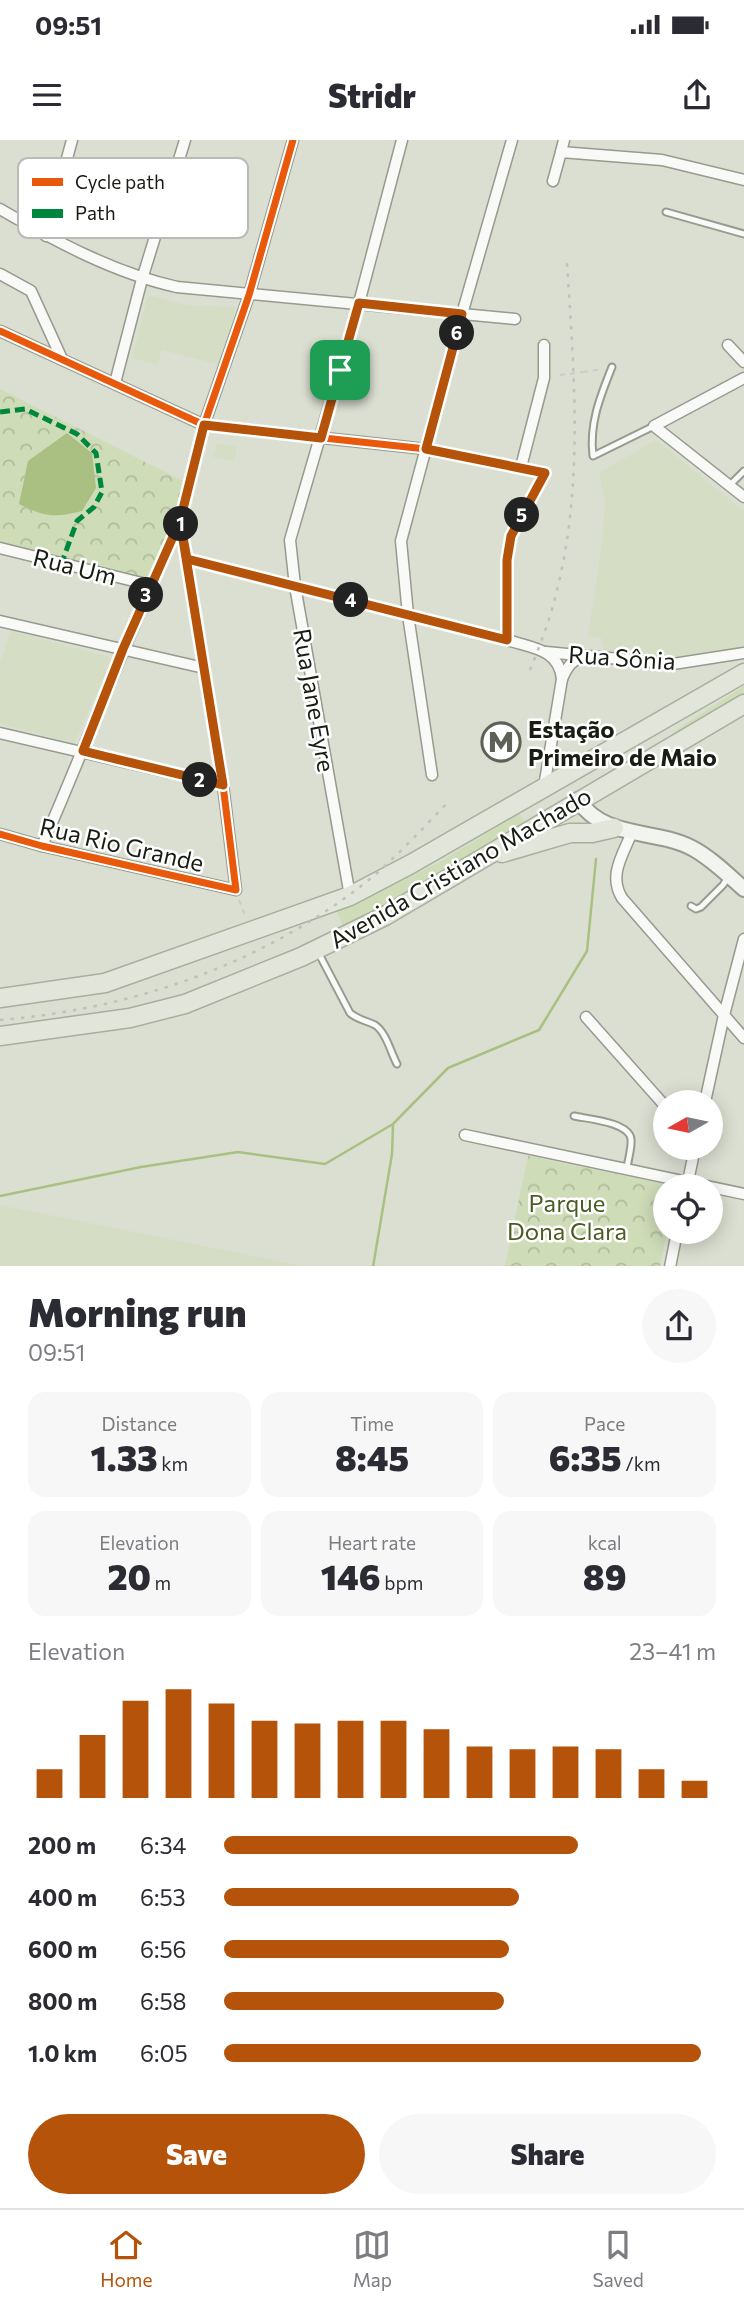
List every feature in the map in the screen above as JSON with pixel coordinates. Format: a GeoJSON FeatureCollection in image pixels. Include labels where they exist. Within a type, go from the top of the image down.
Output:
{"type":"FeatureCollection","features":[{"type":"Feature","properties":{"kind":"highway","name":"Avenida Cristiano Machado"},"geometry":{"type":"LineString","coordinates":[[0,998],[105,983],[350,896],[411,864],[744,673]]}},
{"type":"Feature","properties":{"kind":"highway","name":"Avenida Cristiano Machado"},"geometry":{"type":"LineString","coordinates":[[0,1036],[118,1020],[184,1004],[316,950],[385,916],[744,704]]}},
{"type":"Feature","properties":{"kind":"highway"},"geometry":{"type":"LineString","coordinates":[[578,800],[582,782],[589,773],[674,724],[680,710]]}},
{"type":"Feature","properties":{"kind":"highway"},"geometry":{"type":"LineString","coordinates":[[544,787],[554,814],[570,833]]}},
{"type":"Feature","properties":{"kind":"highway"},"geometry":{"type":"LineString","coordinates":[[478,859],[570,833],[623,830]]}},
{"type":"Feature","properties":{"kind":"street"},"geometry":{"type":"LineString","coordinates":[[67,158],[72,140]]}},
{"type":"Feature","properties":{"kind":"street"},"geometry":{"type":"LineString","coordinates":[[180,158],[186,140]]}},
{"type":"Feature","properties":{"kind":"street"},"geometry":{"type":"LineString","coordinates":[[42,846],[150,585],[180,521],[204,425],[249,295],[292,140]]}},
{"type":"Feature","properties":{"kind":"street","name":"Rua Jane Eyre"},"geometry":{"type":"LineString","coordinates":[[350,896],[295,586],[290,540],[359,303],[402,140]]}},
{"type":"Feature","properties":{"kind":"street"},"geometry":{"type":"LineString","coordinates":[[432,775],[408,615],[401,541],[512,140]]}},
{"type":"Feature","properties":{"kind":"street"},"geometry":{"type":"LineString","coordinates":[[553,181],[564,140]]}},
{"type":"Feature","properties":{"kind":"street"},"geometry":{"type":"LineString","coordinates":[[561,152],[662,160],[744,180]]}},
{"type":"Feature","properties":{"kind":"street"},"geometry":{"type":"LineString","coordinates":[[0,209],[18,220]]}},
{"type":"Feature","properties":{"kind":"street"},"geometry":{"type":"LineString","coordinates":[[50,238],[142,279],[177,287],[515,319]]}},
{"type":"Feature","properties":{"kind":"street"},"geometry":{"type":"LineString","coordinates":[[115,383],[155,238]]}},
{"type":"Feature","properties":{"kind":"street"},"geometry":{"type":"LineString","coordinates":[[0,274],[31,291],[62,359]]}},
{"type":"Feature","properties":{"kind":"street"},"geometry":{"type":"LineString","coordinates":[[0,331],[204,425],[426,449],[545,473],[511,536],[507,560],[507,640]]}},
{"type":"Feature","properties":{"kind":"street"},"geometry":{"type":"LineString","coordinates":[[521,467],[544,378],[544,345]]}},
{"type":"Feature","properties":{"kind":"street"},"geometry":{"type":"LineString","coordinates":[[728,345],[744,362]]}},
{"type":"Feature","properties":{"kind":"street"},"geometry":{"type":"LineString","coordinates":[[744,378],[654,426],[744,496]]}},
{"type":"Feature","properties":{"kind":"street"},"geometry":{"type":"LineString","coordinates":[[180,521],[223,785],[236,890]]}},
{"type":"Feature","properties":{"kind":"street","name":"Rua Um"},"geometry":{"type":"LineString","coordinates":[[0,548],[150,585]]}},
{"type":"Feature","properties":{"kind":"street","name":"Rua Sônia"},"geometry":{"type":"LineString","coordinates":[[187,559],[542,651],[673,664],[744,653]]}},
{"type":"Feature","properties":{"kind":"street"},"geometry":{"type":"LineString","coordinates":[[0,621],[204,668]]}},
{"type":"Feature","properties":{"kind":"street","name":"Rua Sônia"},"geometry":{"type":"LineString","coordinates":[[542,651],[555,658],[560,665],[562,679],[544,787]]}},
{"type":"Feature","properties":{"kind":"street"},"geometry":{"type":"LineString","coordinates":[[562,679],[575,659],[585,656]]}},
{"type":"Feature","properties":{"kind":"street"},"geometry":{"type":"LineString","coordinates":[[0,733],[223,785]]}},
{"type":"Feature","properties":{"kind":"street"},"geometry":{"type":"LineString","coordinates":[[578,800],[589,814],[623,830],[692,848],[744,889]]}},
{"type":"Feature","properties":{"kind":"street"},"geometry":{"type":"LineString","coordinates":[[623,830],[615,873],[616,887],[622,898],[744,1038]]}},
{"type":"Feature","properties":{"kind":"street","name":"Rua Rio Grande"},"geometry":{"type":"LineString","coordinates":[[0,834],[236,890]]}},
{"type":"Feature","properties":{"kind":"street"},"geometry":{"type":"LineString","coordinates":[[708,1090],[744,939]]}},
{"type":"Feature","properties":{"kind":"street"},"geometry":{"type":"LineString","coordinates":[[586,1017],[653,1092]]}},
{"type":"Feature","properties":{"kind":"street"},"geometry":{"type":"LineString","coordinates":[[465,1135],[653,1175]]}},
{"type":"Feature","properties":{"kind":"street"},"geometry":{"type":"LineString","coordinates":[[723,1190],[744,1194]]}},
{"type":"Feature","properties":{"kind":"street"},"geometry":{"type":"LineString","coordinates":[[670,1266],[675,1244]]}},
{"type":"Feature","properties":{"kind":"lane"},"geometry":{"type":"LineString","coordinates":[[666,212],[744,234]]}},
{"type":"Feature","properties":{"kind":"lane"},"geometry":{"type":"LineString","coordinates":[[612,367],[598,401],[591,437],[593,456],[654,426]]}},
{"type":"Feature","properties":{"kind":"lane"},"geometry":{"type":"LineString","coordinates":[[730,485],[744,471]]}},
{"type":"Feature","properties":{"kind":"lane"},"geometry":{"type":"LineString","coordinates":[[691,905],[696,909],[701,907],[729,876]]}},
{"type":"Feature","properties":{"kind":"lane"},"geometry":{"type":"LineString","coordinates":[[316,950],[350,1013],[357,1020],[376,1026],[382,1032],[397,1064]]}},
{"type":"Feature","properties":{"kind":"lane"},"geometry":{"type":"LineString","coordinates":[[574,1116],[615,1124],[625,1130],[630,1135],[631,1142],[627,1168]]}},
{"type":"Feature","properties":{"kind":"path"},"geometry":{"type":"LineString","coordinates":[[560,375],[612,367]]}},
{"type":"Feature","properties":{"kind":"path"},"geometry":{"type":"LineString","coordinates":[[236,890],[251,932]]}},
{"type":"Feature","properties":{"kind":"shaded area"},"geometry":{"type":"Polygon","coordinates":[[[148,295],[186,305],[236,307],[220,365],[162,350],[157,365],[132,358],[148,295]]]}},
{"type":"Feature","properties":{"kind":"shaded area"},"geometry":{"type":"Polygon","coordinates":[[[67,433],[92,453],[96,488],[82,511],[50,515],[19,504],[28,461],[67,433]]]}},
{"type":"Feature","properties":{"kind":"shaded area"},"geometry":{"type":"Polygon","coordinates":[[[656,440],[744,511],[742,651],[673,659],[605,653],[601,638],[588,636],[605,502],[599,473],[656,440]]]}},
{"type":"Feature","properties":{"kind":"shaded area"},"geometry":{"type":"Polygon","coordinates":[[[217,444],[237,446],[234,461],[213,457],[217,444]]]}},
{"type":"Feature","properties":{"kind":"shaded area"},"geometry":{"type":"Polygon","coordinates":[[[11,631],[113,658],[74,743],[0,724],[0,663],[11,631]]]}},
{"type":"Feature","properties":{"kind":"shaded area"},"geometry":{"type":"Polygon","coordinates":[[[0,1205],[303,1266],[0,1266],[0,1205]]]}},
{"type":"Feature","properties":{"kind":"green space"},"geometry":{"type":"Polygon","coordinates":[[[0,389],[185,482],[174,521],[146,581],[0,544],[0,389]]]}},
{"type":"Feature","properties":{"kind":"green space"},"geometry":{"type":"Polygon","coordinates":[[[744,686],[744,694],[676,733],[675,731],[744,686]]]}},
{"type":"Feature","properties":{"kind":"green space"},"geometry":{"type":"Polygon","coordinates":[[[519,814],[525,823],[386,907],[343,926],[337,912],[438,863],[519,814]]]}},
{"type":"Feature","properties":{"kind":"green space","name":"Parque Dona Clara"},"geometry":{"type":"Polygon","coordinates":[[[528,1156],[653,1181],[653,1244],[665,1244],[660,1266],[505,1266],[528,1156]]]}},
{"type":"Feature","properties":{"kind":"waterway"},"geometry":{"type":"LineString","coordinates":[[0,1196],[141,1167],[238,1152],[325,1164],[393,1124],[448,1068],[539,1030],[587,951],[596,859]]}},
{"type":"Feature","properties":{"kind":"waterway"},"geometry":{"type":"LineString","coordinates":[[373,1266],[392,1154],[393,1125]]}},
{"type":"Feature","properties":{"kind":"railway"},"geometry":{"type":"LineString","coordinates":[[530,670],[554,604],[571,512],[575,429],[567,263]]}},
{"type":"Feature","properties":{"kind":"railway"},"geometry":{"type":"LineString","coordinates":[[0,1020],[98,1005],[146,993],[193,978],[238,959],[325,912],[365,883],[398,854],[449,801]]}},
{"type":"Feature","properties":{"kind":"marked path"},"geometry":{"type":"LineString","coordinates":[[0,412],[25,409],[77,434],[96,453],[102,492],[94,507],[77,521],[62,562]]}},
{"type":"Feature","properties":{"kind":"cycle path"},"geometry":{"type":"LineString","coordinates":[[0,834],[236,890],[223,785],[180,521],[204,425],[249,295],[293,140]]}},
{"type":"Feature","properties":{"kind":"cycle path"},"geometry":{"type":"LineString","coordinates":[[0,331],[204,425],[426,449],[545,473],[511,536],[507,560],[507,640]]}},
{"type":"Feature","properties":{"kind":"place","name":"Estação Primeiro de Maio"},"geometry":{"type":"Point","coordinates":[501,742]}},
{"type":"Feature","properties":{"kind":"route"},"geometry":{"type":"LineString","coordinates":[[340,370],[321,438],[204,425],[180,521],[223,785],[83,751],[123,649],[180,521],[187,559],[507,640],[507,560],[511,536],[545,473],[426,449],[462,314],[359,303],[340,370]]}}]}
